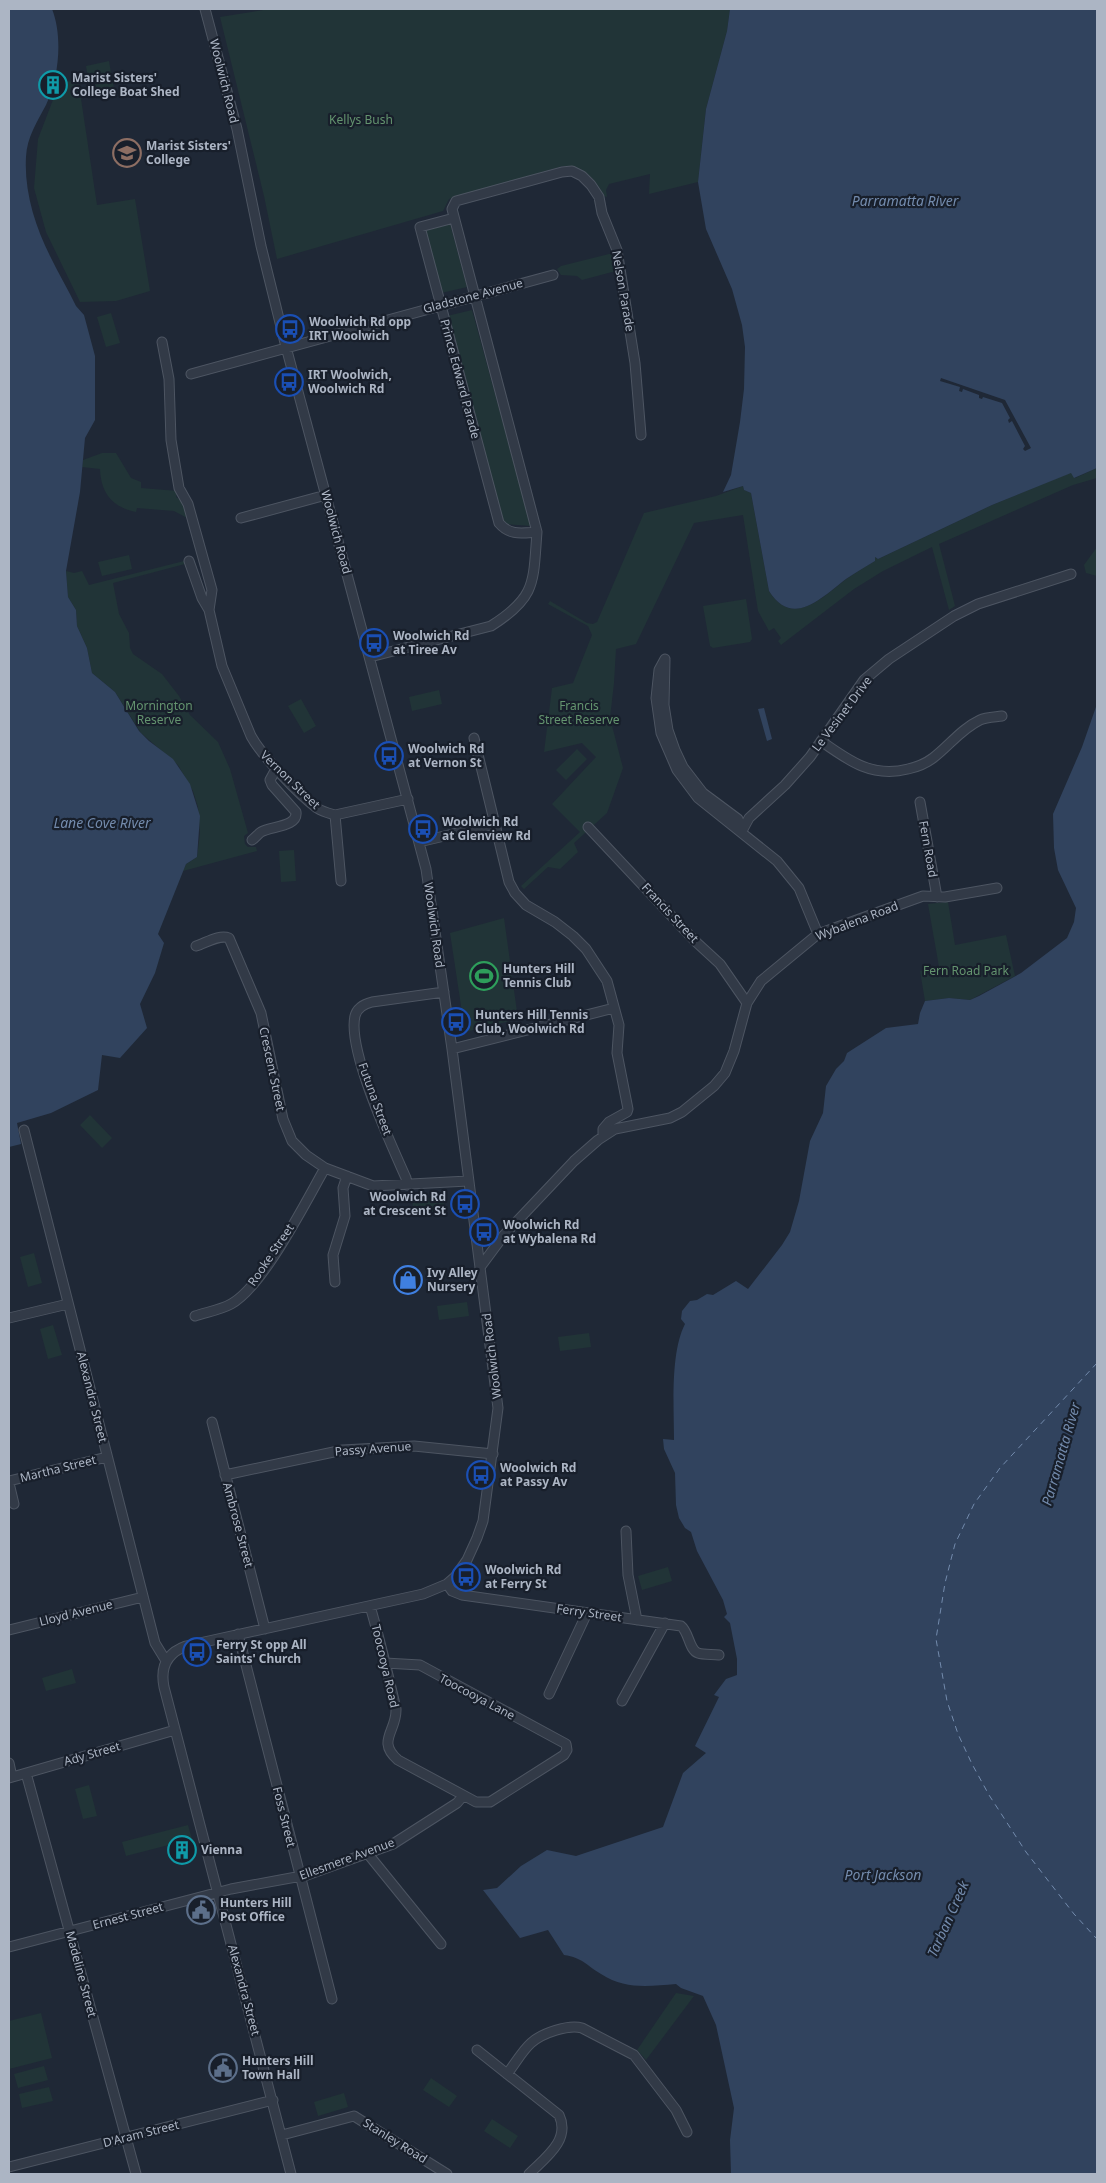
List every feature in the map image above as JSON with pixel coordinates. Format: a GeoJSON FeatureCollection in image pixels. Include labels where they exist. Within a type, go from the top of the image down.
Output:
{"type":"FeatureCollection","features":[{"type":"Feature","properties":{"kind":"street","name":"Woolwich Road"},"geometry":{"type":"LineString","coordinates":[[166,1661],[172,1654],[186,1646],[370,1606],[432,1591],[447,1584],[464,1565],[483,1521],[498,1408],[452,1049],[430,896],[419,842],[286,348],[206,9]]}},
{"type":"Feature","properties":{"kind":"street","name":"Nelson Parade"},"geometry":{"type":"LineString","coordinates":[[453,214],[456,200],[562,172],[572,172],[582,176],[591,185],[599,197],[602,213],[617,250],[623,279],[635,363],[641,436]]}},
{"type":"Feature","properties":{"kind":"street"},"geometry":{"type":"LineString","coordinates":[[370,657],[490,626],[500,620],[526,596],[531,588],[536,566],[538,532],[453,214]]}},
{"type":"Feature","properties":{"kind":"street","name":"Prince Edward Parade"},"geometry":{"type":"LineString","coordinates":[[453,214],[420,227],[499,523],[504,530],[511,533],[538,532]]}},
{"type":"Feature","properties":{"kind":"street","name":"Gladstone Avenue"},"geometry":{"type":"LineString","coordinates":[[191,374],[553,275]]}},
{"type":"Feature","properties":{"kind":"street","name":"Vernon Street"},"geometry":{"type":"LineString","coordinates":[[162,342],[168,379],[171,440],[179,488],[188,504],[212,590],[209,610]]}},
{"type":"Feature","properties":{"kind":"street"},"geometry":{"type":"LineString","coordinates":[[241,518],[326,495]]}},
{"type":"Feature","properties":{"kind":"street","name":"Vernon Street"},"geometry":{"type":"LineString","coordinates":[[189,561],[202,598],[209,610],[222,666],[240,712],[255,744],[276,769],[316,807],[335,815],[408,799]]}},
{"type":"Feature","properties":{"kind":"street","name":"Le Vesinet Drive"},"geometry":{"type":"LineString","coordinates":[[742,831],[750,818],[785,785],[820,741],[864,680],[889,659],[922,635],[978,604],[1071,574]]}},
{"type":"Feature","properties":{"kind":"street"},"geometry":{"type":"LineString","coordinates":[[742,831],[738,819],[704,793],[683,767],[675,750],[668,730],[664,705],[664,659],[659,670],[656,698],[661,733],[677,770],[698,798],[777,860],[799,888],[818,934]]}},
{"type":"Feature","properties":{"kind":"street"},"geometry":{"type":"LineString","coordinates":[[820,741],[856,764],[873,770],[890,772],[920,766],[932,759],[961,732],[981,719],[1002,716]]}},
{"type":"Feature","properties":{"kind":"street"},"geometry":{"type":"LineString","coordinates":[[474,738],[509,882],[515,893],[526,905],[555,922],[586,949],[607,981],[619,1024],[617,1053],[628,1109],[627,1112],[609,1122],[603,1129],[603,1136]]}},
{"type":"Feature","properties":{"kind":"street"},"geometry":{"type":"LineString","coordinates":[[252,840],[261,832],[289,823],[296,816],[296,812],[272,785],[270,780],[276,769]]}},
{"type":"Feature","properties":{"kind":"street","name":"Fern Road"},"geometry":{"type":"LineString","coordinates":[[920,802],[937,897]]}},
{"type":"Feature","properties":{"kind":"street"},"geometry":{"type":"LineString","coordinates":[[335,815],[341,881]]}},
{"type":"Feature","properties":{"kind":"street"},"geometry":{"type":"LineString","coordinates":[[419,842],[495,824]]}},
{"type":"Feature","properties":{"kind":"street","name":"Francis Street"},"geometry":{"type":"LineString","coordinates":[[588,827],[695,941],[720,964],[747,1003]]}},
{"type":"Feature","properties":{"kind":"street","name":"Wybalena Road"},"geometry":{"type":"LineString","coordinates":[[481,1266],[504,1235],[574,1161],[603,1136],[615,1129],[670,1118],[682,1112],[714,1086],[724,1074],[734,1051],[747,1003],[761,981],[775,967],[818,934],[923,896],[945,897],[997,888]]}},
{"type":"Feature","properties":{"kind":"street","name":"Crescent Street"},"geometry":{"type":"LineString","coordinates":[[196,946],[214,939],[229,938],[261,1014],[282,1119],[292,1141],[306,1155],[325,1168],[373,1186],[407,1186],[468,1181]]}},
{"type":"Feature","properties":{"kind":"street","name":"Futuna Street"},"geometry":{"type":"LineString","coordinates":[[407,1186],[406,1178],[368,1088],[357,1045],[355,1016],[361,1006],[372,1002],[444,992]]}},
{"type":"Feature","properties":{"kind":"street"},"geometry":{"type":"LineString","coordinates":[[452,1049],[614,1008]]}},
{"type":"Feature","properties":{"kind":"street","name":"Alexandra Street"},"geometry":{"type":"LineString","coordinates":[[24,1130],[155,1644],[166,1661],[162,1671],[163,1682],[292,2174]]}},
{"type":"Feature","properties":{"kind":"street","name":"Rooke Street"},"geometry":{"type":"LineString","coordinates":[[195,1316],[232,1303],[251,1286],[282,1242],[325,1168]]}},
{"type":"Feature","properties":{"kind":"street"},"geometry":{"type":"LineString","coordinates":[[335,1282],[333,1255],[344,1216],[343,1188],[347,1176]]}},
{"type":"Feature","properties":{"kind":"street"},"geometry":{"type":"LineString","coordinates":[[9,1318],[68,1304]]}},
{"type":"Feature","properties":{"kind":"street","name":"Ambrose Street"},"geometry":{"type":"LineString","coordinates":[[212,1422],[265,1628]]}},
{"type":"Feature","properties":{"kind":"street","name":"Passy Avenue"},"geometry":{"type":"LineString","coordinates":[[225,1475],[343,1450],[414,1446],[493,1454]]}},
{"type":"Feature","properties":{"kind":"street","name":"Martha Street"},"geometry":{"type":"LineString","coordinates":[[9,1482],[107,1457]]}},
{"type":"Feature","properties":{"kind":"street"},"geometry":{"type":"LineString","coordinates":[[9,1482],[14,1504]]}},
{"type":"Feature","properties":{"kind":"street"},"geometry":{"type":"LineString","coordinates":[[626,1531],[628,1575],[637,1620]]}},
{"type":"Feature","properties":{"kind":"street","name":"Ferry Street"},"geometry":{"type":"LineString","coordinates":[[447,1584],[452,1591],[462,1595],[684,1627],[695,1651],[719,1655]]}},
{"type":"Feature","properties":{"kind":"street","name":"Lloyd Avenue"},"geometry":{"type":"LineString","coordinates":[[9,1630],[143,1597]]}},
{"type":"Feature","properties":{"kind":"street","name":"Toocooya Road"},"geometry":{"type":"LineString","coordinates":[[370,1606],[397,1716],[387,1743],[389,1750],[398,1760],[476,1802],[490,1802],[564,1755],[567,1750],[566,1744]]}},
{"type":"Feature","properties":{"kind":"street"},"geometry":{"type":"LineString","coordinates":[[549,1694],[587,1613]]}},
{"type":"Feature","properties":{"kind":"street"},"geometry":{"type":"LineString","coordinates":[[622,1701],[665,1624]]}},
{"type":"Feature","properties":{"kind":"street","name":"Foss Street"},"geometry":{"type":"LineString","coordinates":[[238,1634],[332,1999]]}},
{"type":"Feature","properties":{"kind":"street","name":"Toocooya Lane"},"geometry":{"type":"LineString","coordinates":[[385,1663],[420,1665],[566,1744]]}},
{"type":"Feature","properties":{"kind":"street","name":"Ady Street"},"geometry":{"type":"LineString","coordinates":[[11,1778],[175,1730]]}},
{"type":"Feature","properties":{"kind":"street"},"geometry":{"type":"LineString","coordinates":[[9,1763],[11,1778]]}},
{"type":"Feature","properties":{"kind":"street","name":"Madeline Street"},"geometry":{"type":"LineString","coordinates":[[26,1773],[136,2174]]}},
{"type":"Feature","properties":{"kind":"street","name":"Ellesmere Avenue"},"geometry":{"type":"LineString","coordinates":[[219,1892],[300,1877],[368,1854],[393,1844],[457,1803],[463,1796]]}},
{"type":"Feature","properties":{"kind":"street"},"geometry":{"type":"LineString","coordinates":[[368,1854],[441,1944]]}},
{"type":"Feature","properties":{"kind":"street","name":"Ernest Street"},"geometry":{"type":"LineString","coordinates":[[9,1947],[219,1892]]}},
{"type":"Feature","properties":{"kind":"street"},"geometry":{"type":"LineString","coordinates":[[507,2074],[532,2042],[564,2027],[574,2026],[582,2028],[634,2055],[676,2110],[687,2132]]}},
{"type":"Feature","properties":{"kind":"street"},"geometry":{"type":"LineString","coordinates":[[477,2050],[559,2115],[562,2122],[559,2143],[529,2174]]}},
{"type":"Feature","properties":{"kind":"street","name":"D'Aram Street"},"geometry":{"type":"LineString","coordinates":[[9,2167],[273,2100]]}},
{"type":"Feature","properties":{"kind":"street","name":"Stanley Road"},"geometry":{"type":"LineString","coordinates":[[282,2135],[354,2116],[447,2174]]}},
{"type":"Feature","properties":{"kind":"green space","name":"Kellys Bush"},"geometry":{"type":"Polygon","coordinates":[[[270,9],[730,9],[727,31],[706,109],[698,182],[649,194],[650,174],[609,184],[606,190],[607,197],[604,196],[593,179],[583,171],[563,166],[449,199],[443,211],[277,259],[264,196],[220,17],[270,9]]]}},
{"type":"Feature","properties":{"kind":"green space"},"geometry":{"type":"Polygon","coordinates":[[[109,61],[111,73],[88,78],[86,66],[109,61]]]}},
{"type":"Feature","properties":{"kind":"green space"},"geometry":{"type":"Polygon","coordinates":[[[78,79],[97,205],[135,199],[150,291],[116,301],[80,302],[46,232],[34,188],[38,139],[59,84],[78,79]]]}},
{"type":"Feature","properties":{"kind":"green space"},"geometry":{"type":"Polygon","coordinates":[[[112,80],[115,91],[92,96],[89,84],[112,80]]]}},
{"type":"Feature","properties":{"kind":"green space"},"geometry":{"type":"Polygon","coordinates":[[[450,224],[467,287],[441,293],[424,231],[450,224]]]}},
{"type":"Feature","properties":{"kind":"green space"},"geometry":{"type":"Polygon","coordinates":[[[613,253],[617,274],[612,272],[582,280],[577,276],[561,275],[557,269],[561,266],[613,253]]]}},
{"type":"Feature","properties":{"kind":"green space"},"geometry":{"type":"Polygon","coordinates":[[[472,310],[531,526],[503,524],[447,316],[472,310]]]}},
{"type":"Feature","properties":{"kind":"green space"},"geometry":{"type":"Polygon","coordinates":[[[111,313],[120,343],[106,347],[97,317],[111,313]]]}},
{"type":"Feature","properties":{"kind":"green space"},"geometry":{"type":"Polygon","coordinates":[[[102,453],[116,453],[131,478],[141,482],[141,488],[178,491],[176,497],[184,502],[189,519],[174,511],[137,508],[136,512],[114,503],[109,498],[103,485],[100,469],[82,467],[83,460],[102,453]]]}},
{"type":"Feature","properties":{"kind":"green space","name":"Francis Street Reserve"},"geometry":{"type":"Polygon","coordinates":[[[1097,468],[1097,478],[1073,485],[939,544],[955,606],[949,610],[932,547],[883,571],[854,589],[781,645],[778,641],[781,638],[774,628],[769,631],[758,611],[743,515],[694,523],[636,644],[616,649],[610,718],[623,768],[607,813],[574,843],[578,852],[560,869],[548,867],[524,889],[521,886],[580,832],[552,804],[596,757],[582,743],[544,752],[552,688],[573,683],[592,635],[588,626],[548,604],[550,601],[587,623],[593,624],[597,622],[644,513],[716,496],[743,486],[744,490],[751,493],[769,591],[778,602],[787,607],[797,609],[807,606],[827,595],[848,577],[875,561],[875,557],[878,559],[992,505],[1072,472],[1075,478],[1097,468]]]}},
{"type":"Feature","properties":{"kind":"green space"},"geometry":{"type":"Polygon","coordinates":[[[1097,547],[1097,576],[1086,573],[1084,565],[1097,547]]]}},
{"type":"Feature","properties":{"kind":"green space"},"geometry":{"type":"Polygon","coordinates":[[[129,555],[132,569],[102,576],[98,562],[129,555]]]}},
{"type":"Feature","properties":{"kind":"green space","name":"Mornington Reserve"},"geometry":{"type":"Polygon","coordinates":[[[184,561],[185,564],[113,583],[119,614],[129,633],[130,648],[133,654],[162,674],[179,696],[190,715],[218,742],[230,769],[248,833],[244,836],[245,844],[248,847],[256,847],[257,851],[183,871],[186,864],[197,857],[200,833],[198,807],[193,791],[178,765],[141,733],[115,692],[92,673],[87,648],[77,626],[76,610],[68,597],[66,571],[74,573],[82,571],[89,585],[184,561]]]}},
{"type":"Feature","properties":{"kind":"green space"},"geometry":{"type":"Polygon","coordinates":[[[746,599],[752,639],[750,642],[713,648],[710,646],[703,606],[746,599]]]}},
{"type":"Feature","properties":{"kind":"green space"},"geometry":{"type":"Polygon","coordinates":[[[439,690],[442,704],[412,711],[409,697],[439,690]]]}},
{"type":"Feature","properties":{"kind":"green space"},"geometry":{"type":"Polygon","coordinates":[[[301,699],[316,726],[304,733],[288,706],[301,699]]]}},
{"type":"Feature","properties":{"kind":"green space"},"geometry":{"type":"Polygon","coordinates":[[[577,749],[587,759],[566,780],[556,770],[577,749]]]}},
{"type":"Feature","properties":{"kind":"green space"},"geometry":{"type":"Polygon","coordinates":[[[294,850],[296,881],[281,882],[279,851],[294,850]]]}},
{"type":"Feature","properties":{"kind":"green space","name":"Fern Road Park"},"geometry":{"type":"Polygon","coordinates":[[[948,902],[955,945],[1006,935],[1015,976],[970,1000],[949,998],[925,1001],[920,971],[939,967],[928,904],[948,902]]]}},
{"type":"Feature","properties":{"kind":"green space","name":"Hunters Hill Tennis Club"},"geometry":{"type":"Polygon","coordinates":[[[504,918],[518,1019],[465,1032],[450,933],[504,918]]]}},
{"type":"Feature","properties":{"kind":"green space"},"geometry":{"type":"Polygon","coordinates":[[[90,1115],[112,1138],[102,1148],[80,1125],[90,1115]]]}},
{"type":"Feature","properties":{"kind":"green space"},"geometry":{"type":"Polygon","coordinates":[[[443,1196],[445,1210],[414,1214],[412,1200],[443,1196]]]}},
{"type":"Feature","properties":{"kind":"green space"},"geometry":{"type":"Polygon","coordinates":[[[34,1253],[42,1283],[28,1287],[20,1257],[34,1253]]]}},
{"type":"Feature","properties":{"kind":"green space"},"geometry":{"type":"Polygon","coordinates":[[[467,1302],[469,1316],[439,1320],[437,1306],[467,1302]]]}},
{"type":"Feature","properties":{"kind":"green space"},"geometry":{"type":"Polygon","coordinates":[[[53,1325],[62,1355],[48,1359],[40,1329],[53,1325]]]}},
{"type":"Feature","properties":{"kind":"green space"},"geometry":{"type":"Polygon","coordinates":[[[589,1333],[591,1347],[560,1351],[558,1337],[589,1333]]]}},
{"type":"Feature","properties":{"kind":"green space"},"geometry":{"type":"Polygon","coordinates":[[[668,1567],[672,1581],[642,1590],[638,1576],[668,1567]]]}},
{"type":"Feature","properties":{"kind":"green space"},"geometry":{"type":"Polygon","coordinates":[[[72,1669],[76,1683],[46,1691],[42,1678],[72,1669]]]}},
{"type":"Feature","properties":{"kind":"green space"},"geometry":{"type":"Polygon","coordinates":[[[89,1785],[97,1816],[83,1819],[75,1789],[89,1785]]]}},
{"type":"Feature","properties":{"kind":"green space"},"geometry":{"type":"Polygon","coordinates":[[[188,1825],[192,1839],[126,1856],[122,1842],[188,1825]]]}},
{"type":"Feature","properties":{"kind":"green space"},"geometry":{"type":"Polygon","coordinates":[[[676,1993],[694,1996],[646,2060],[637,2050],[676,1993]]]}},
{"type":"Feature","properties":{"kind":"green space"},"geometry":{"type":"Polygon","coordinates":[[[41,2013],[52,2058],[9,2069],[9,2021],[41,2013]]]}},
{"type":"Feature","properties":{"kind":"green space"},"geometry":{"type":"Polygon","coordinates":[[[44,2066],[48,2080],[18,2088],[14,2074],[44,2066]]]}},
{"type":"Feature","properties":{"kind":"green space"},"geometry":{"type":"Polygon","coordinates":[[[431,2078],[457,2096],[449,2107],[423,2090],[431,2078]]]}},
{"type":"Feature","properties":{"kind":"green space"},"geometry":{"type":"Polygon","coordinates":[[[49,2087],[53,2101],[22,2108],[19,2094],[49,2087]]]}},
{"type":"Feature","properties":{"kind":"green space"},"geometry":{"type":"Polygon","coordinates":[[[344,2093],[348,2107],[318,2116],[314,2102],[344,2093]]]}},
{"type":"Feature","properties":{"kind":"green space"},"geometry":{"type":"Polygon","coordinates":[[[492,2119],[518,2136],[510,2148],[484,2131],[492,2119]]]}},
{"type":"Feature","properties":{"kind":"water","name":"Lane Cove River"},"geometry":{"type":"Polygon","coordinates":[[[9,9],[52,9],[58,32],[57,70],[54,82],[46,105],[28,143],[26,157],[27,183],[40,233],[76,306],[84,315],[95,356],[95,420],[85,438],[80,492],[66,571],[68,597],[76,610],[77,626],[87,648],[92,673],[115,692],[139,731],[173,759],[190,784],[200,816],[197,857],[186,864],[158,934],[164,943],[155,973],[140,1004],[147,1028],[120,1058],[102,1055],[98,1090],[51,1113],[17,1123],[21,1144],[9,1147],[9,9]]]}},
{"type":"Feature","properties":{"kind":"water","name":"Parramatta River"},"geometry":{"type":"Polygon","coordinates":[[[730,9],[1097,9],[1097,468],[1074,478],[1071,473],[992,505],[878,559],[875,557],[875,561],[846,579],[817,601],[798,609],[788,608],[778,602],[769,591],[751,493],[744,490],[743,486],[723,492],[731,475],[740,422],[744,389],[745,347],[742,325],[732,289],[706,229],[698,182],[706,109],[727,31],[730,9]]]}},
{"type":"Feature","properties":{"kind":"water","name":"Port Jackson"},"geometry":{"type":"Polygon","coordinates":[[[1097,704],[1097,2174],[731,2174],[730,2140],[734,2108],[716,2025],[703,1996],[681,1988],[676,1984],[638,1986],[619,1983],[580,1960],[564,1955],[548,1930],[520,1938],[483,1890],[497,1888],[521,1866],[547,1850],[576,1856],[663,1827],[683,1773],[706,1753],[695,1746],[719,1697],[714,1695],[726,1679],[737,1675],[737,1659],[730,1623],[724,1617],[727,1614],[723,1600],[697,1551],[691,1532],[685,1528],[679,1518],[676,1505],[675,1473],[664,1449],[663,1439],[674,1440],[675,1365],[680,1336],[685,1324],[681,1319],[682,1311],[690,1301],[697,1300],[707,1294],[713,1295],[736,1281],[748,1289],[782,1245],[790,1232],[799,1201],[810,1141],[823,1113],[826,1086],[836,1069],[844,1061],[847,1053],[886,1028],[918,1024],[925,1001],[949,998],[970,1000],[979,996],[1021,973],[1067,938],[1074,922],[1076,908],[1058,870],[1054,848],[1053,814],[1082,747],[1097,704]]]}},
{"type":"Feature","properties":{"kind":"water"},"geometry":{"type":"Polygon","coordinates":[[[764,708],[772,739],[767,741],[758,709],[764,708]]]}},
{"type":"Feature","properties":{"kind":"pier"},"geometry":{"type":"Polygon","coordinates":[[[941,378],[1005,400],[1031,448],[1025,451],[1023,449],[1025,446],[1012,421],[1009,423],[1008,420],[1010,418],[1002,403],[983,397],[982,399],[979,398],[979,395],[963,389],[962,392],[959,391],[960,387],[940,381],[941,378]]]}},
{"type":"Feature","properties":{"kind":"ferry route"},"geometry":{"type":"LineString","coordinates":[[1097,1363],[1000,1468],[974,1504],[955,1544],[945,1583],[936,1639],[947,1701],[958,1734],[972,1764],[989,1795],[1026,1852],[1074,1914],[1097,1939]]}},
{"type":"Feature","properties":{"kind":"place","name":"Marist Sisters' College Boat Shed"},"geometry":{"type":"Point","coordinates":[53,85]}},
{"type":"Feature","properties":{"kind":"place","name":"Marist Sisters' College"},"geometry":{"type":"Point","coordinates":[127,153]}},
{"type":"Feature","properties":{"kind":"place","name":"Woolwich Rd opp IRT Woolwich"},"geometry":{"type":"Point","coordinates":[290,329]}},
{"type":"Feature","properties":{"kind":"place","name":"IRT Woolwich, Woolwich Rd"},"geometry":{"type":"Point","coordinates":[289,382]}},
{"type":"Feature","properties":{"kind":"place","name":"Woolwich Rd at Tiree Av"},"geometry":{"type":"Point","coordinates":[374,643]}},
{"type":"Feature","properties":{"kind":"place","name":"Woolwich Rd at Vernon St"},"geometry":{"type":"Point","coordinates":[389,756]}},
{"type":"Feature","properties":{"kind":"place","name":"Woolwich Rd at Glenview Rd"},"geometry":{"type":"Point","coordinates":[423,829]}},
{"type":"Feature","properties":{"kind":"place","name":"Hunters Hill Tennis Club"},"geometry":{"type":"Point","coordinates":[484,976]}},
{"type":"Feature","properties":{"kind":"place","name":"Hunters Hill Tennis Club, Woolwich Rd"},"geometry":{"type":"Point","coordinates":[456,1022]}},
{"type":"Feature","properties":{"kind":"place","name":"Woolwich Rd at Crescent St"},"geometry":{"type":"Point","coordinates":[465,1204]}},
{"type":"Feature","properties":{"kind":"place","name":"Woolwich Rd at Wybalena Rd"},"geometry":{"type":"Point","coordinates":[484,1232]}},
{"type":"Feature","properties":{"kind":"place","name":"Ivy Alley Nursery"},"geometry":{"type":"Point","coordinates":[408,1280]}},
{"type":"Feature","properties":{"kind":"place","name":"Woolwich Rd at Passy Av"},"geometry":{"type":"Point","coordinates":[481,1475]}},
{"type":"Feature","properties":{"kind":"place","name":"Woolwich Rd at Ferry St"},"geometry":{"type":"Point","coordinates":[466,1577]}},
{"type":"Feature","properties":{"kind":"place","name":"Ferry St opp All Saints' Church"},"geometry":{"type":"Point","coordinates":[197,1652]}},
{"type":"Feature","properties":{"kind":"place","name":"Vienna"},"geometry":{"type":"Point","coordinates":[182,1850]}},
{"type":"Feature","properties":{"kind":"place","name":"Hunters Hill Post Office"},"geometry":{"type":"Point","coordinates":[201,1910]}},
{"type":"Feature","properties":{"kind":"place","name":"Hunters Hill Town Hall"},"geometry":{"type":"Point","coordinates":[223,2068]}},
{"type":"Feature","properties":{"kind":"water label","name":"Tarban Creek"},"geometry":{"type":"Point","coordinates":[948,1919]}}]}
